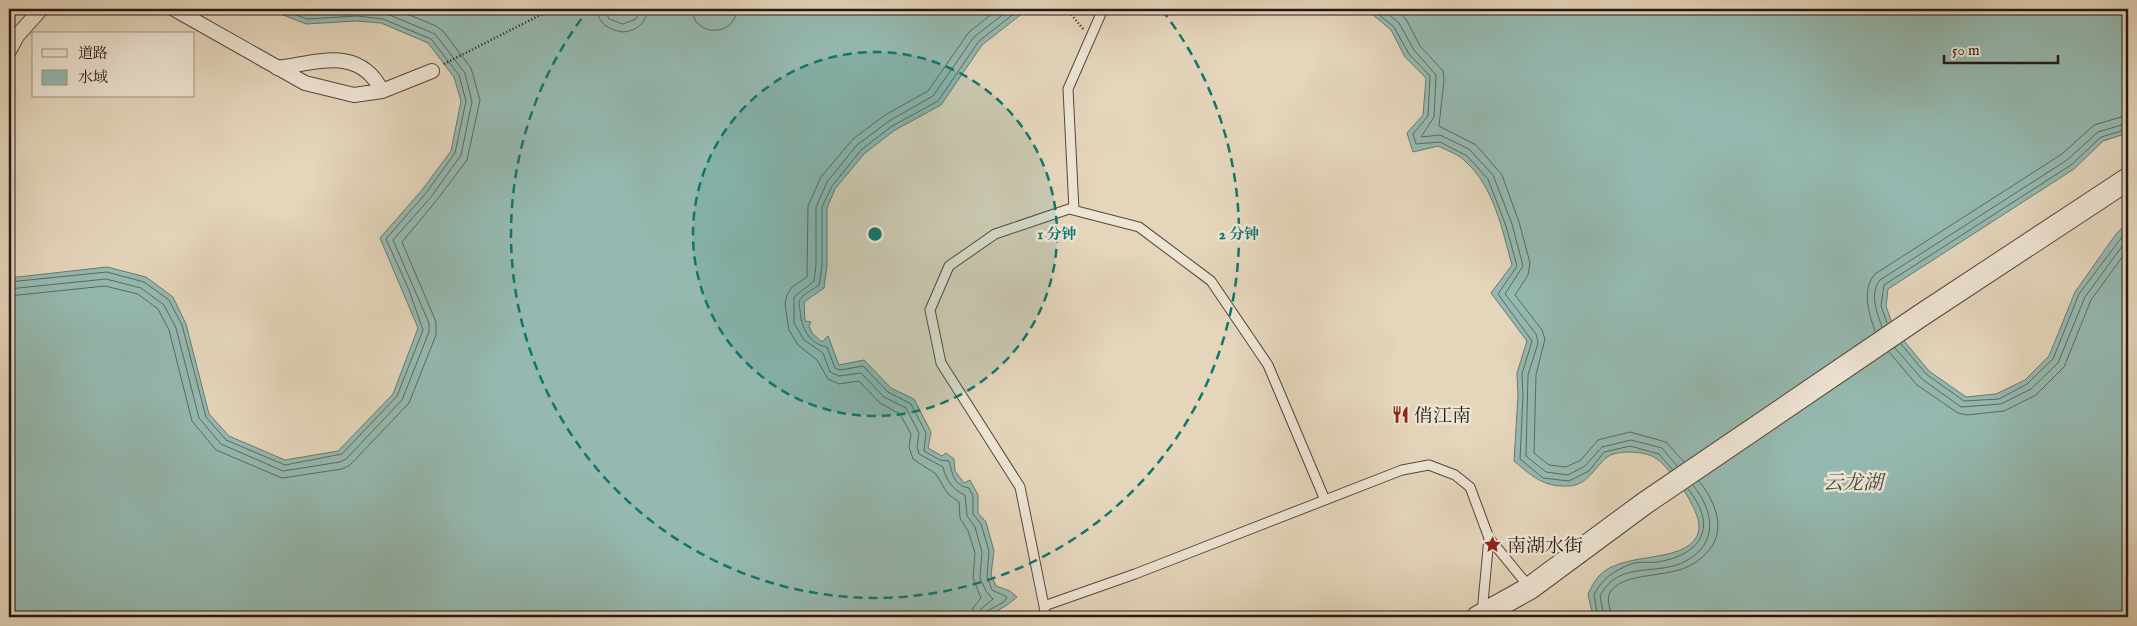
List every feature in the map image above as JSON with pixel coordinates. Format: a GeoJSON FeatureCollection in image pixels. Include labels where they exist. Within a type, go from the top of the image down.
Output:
{"type":"FeatureCollection","features":[{"type":"Feature","properties":{"kind":"street"},"geometry":{"type":"LineString","coordinates":[[9,51],[17,36],[40,9]]}},
{"type":"Feature","properties":{"kind":"street"},"geometry":{"type":"LineString","coordinates":[[174,9],[305,83],[354,95],[382,90],[432,71]]}},
{"type":"Feature","properties":{"kind":"street"},"geometry":{"type":"LineString","coordinates":[[276,68],[320,59],[341,60],[362,65],[375,77],[382,90]]}},
{"type":"Feature","properties":{"kind":"street"},"geometry":{"type":"LineString","coordinates":[[1480,616],[1530,588],[1645,503],[1920,316],[2128,179]]}},
{"type":"Feature","properties":{"kind":"lane"},"geometry":{"type":"LineString","coordinates":[[1074,210],[1068,89],[1103,9]]}},
{"type":"Feature","properties":{"kind":"lane"},"geometry":{"type":"LineString","coordinates":[[1045,617],[1020,487],[941,363],[930,310],[949,266],[996,234],[1070,209],[1139,227],[1211,282],[1268,365],[1325,500]]}},
{"type":"Feature","properties":{"kind":"lane"},"geometry":{"type":"LineString","coordinates":[[1044,606],[1135,574],[1402,470],[1429,465],[1455,475],[1470,487],[1489,538],[1530,588]]}},
{"type":"Feature","properties":{"kind":"lane"},"geometry":{"type":"LineString","coordinates":[[1480,616],[1489,538]]}},
{"type":"Feature","properties":{"kind":"path"},"geometry":{"type":"LineString","coordinates":[[432,71],[552,9]]}},
{"type":"Feature","properties":{"kind":"path"},"geometry":{"type":"LineString","coordinates":[[1066,9],[1090,37]]}},
{"type":"Feature","properties":{"kind":"water"},"geometry":{"type":"Polygon","coordinates":[[[268,9],[609,9],[623,13],[633,9],[703,9],[716,12],[720,9],[1028,9],[982,45],[941,105],[895,130],[864,154],[835,189],[827,208],[827,266],[824,288],[804,302],[805,321],[811,322],[809,326],[812,333],[822,342],[828,336],[839,365],[864,360],[891,388],[914,399],[931,432],[928,448],[942,456],[946,453],[954,459],[955,471],[964,483],[970,480],[978,495],[978,513],[986,522],[994,551],[991,575],[996,586],[1010,591],[1017,597],[987,617],[9,617],[9,278],[107,267],[146,277],[173,297],[186,324],[209,414],[229,436],[285,460],[338,451],[393,394],[418,328],[380,238],[422,190],[451,151],[461,101],[454,77],[428,43],[381,23],[357,21],[306,24],[268,9]]]}},
{"type":"Feature","properties":{"kind":"water","name":"云龙湖"},"geometry":{"type":"Polygon","coordinates":[[[1366,9],[2128,9],[2128,133],[2103,141],[2074,169],[1888,289],[1886,306],[1894,329],[1929,371],[1966,397],[1996,394],[2025,380],[2049,356],[2075,292],[2116,234],[2128,222],[2128,617],[1593,617],[1588,594],[1598,577],[1608,569],[1621,563],[1665,555],[1689,545],[1699,531],[1697,516],[1686,493],[1669,471],[1657,459],[1646,454],[1624,452],[1611,455],[1585,480],[1568,486],[1552,485],[1538,480],[1514,461],[1518,395],[1517,373],[1527,341],[1491,293],[1512,265],[1496,209],[1475,171],[1455,154],[1438,146],[1413,152],[1407,133],[1423,115],[1426,78],[1405,57],[1391,30],[1366,9]]]}},
{"type":"Feature","properties":{"kind":"place","name":"俏江南"},"geometry":{"type":"Point","coordinates":[1400,415]}},
{"type":"Feature","properties":{"kind":"place","name":"南湖水街"},"geometry":{"type":"Point","coordinates":[1493,545]}}]}
